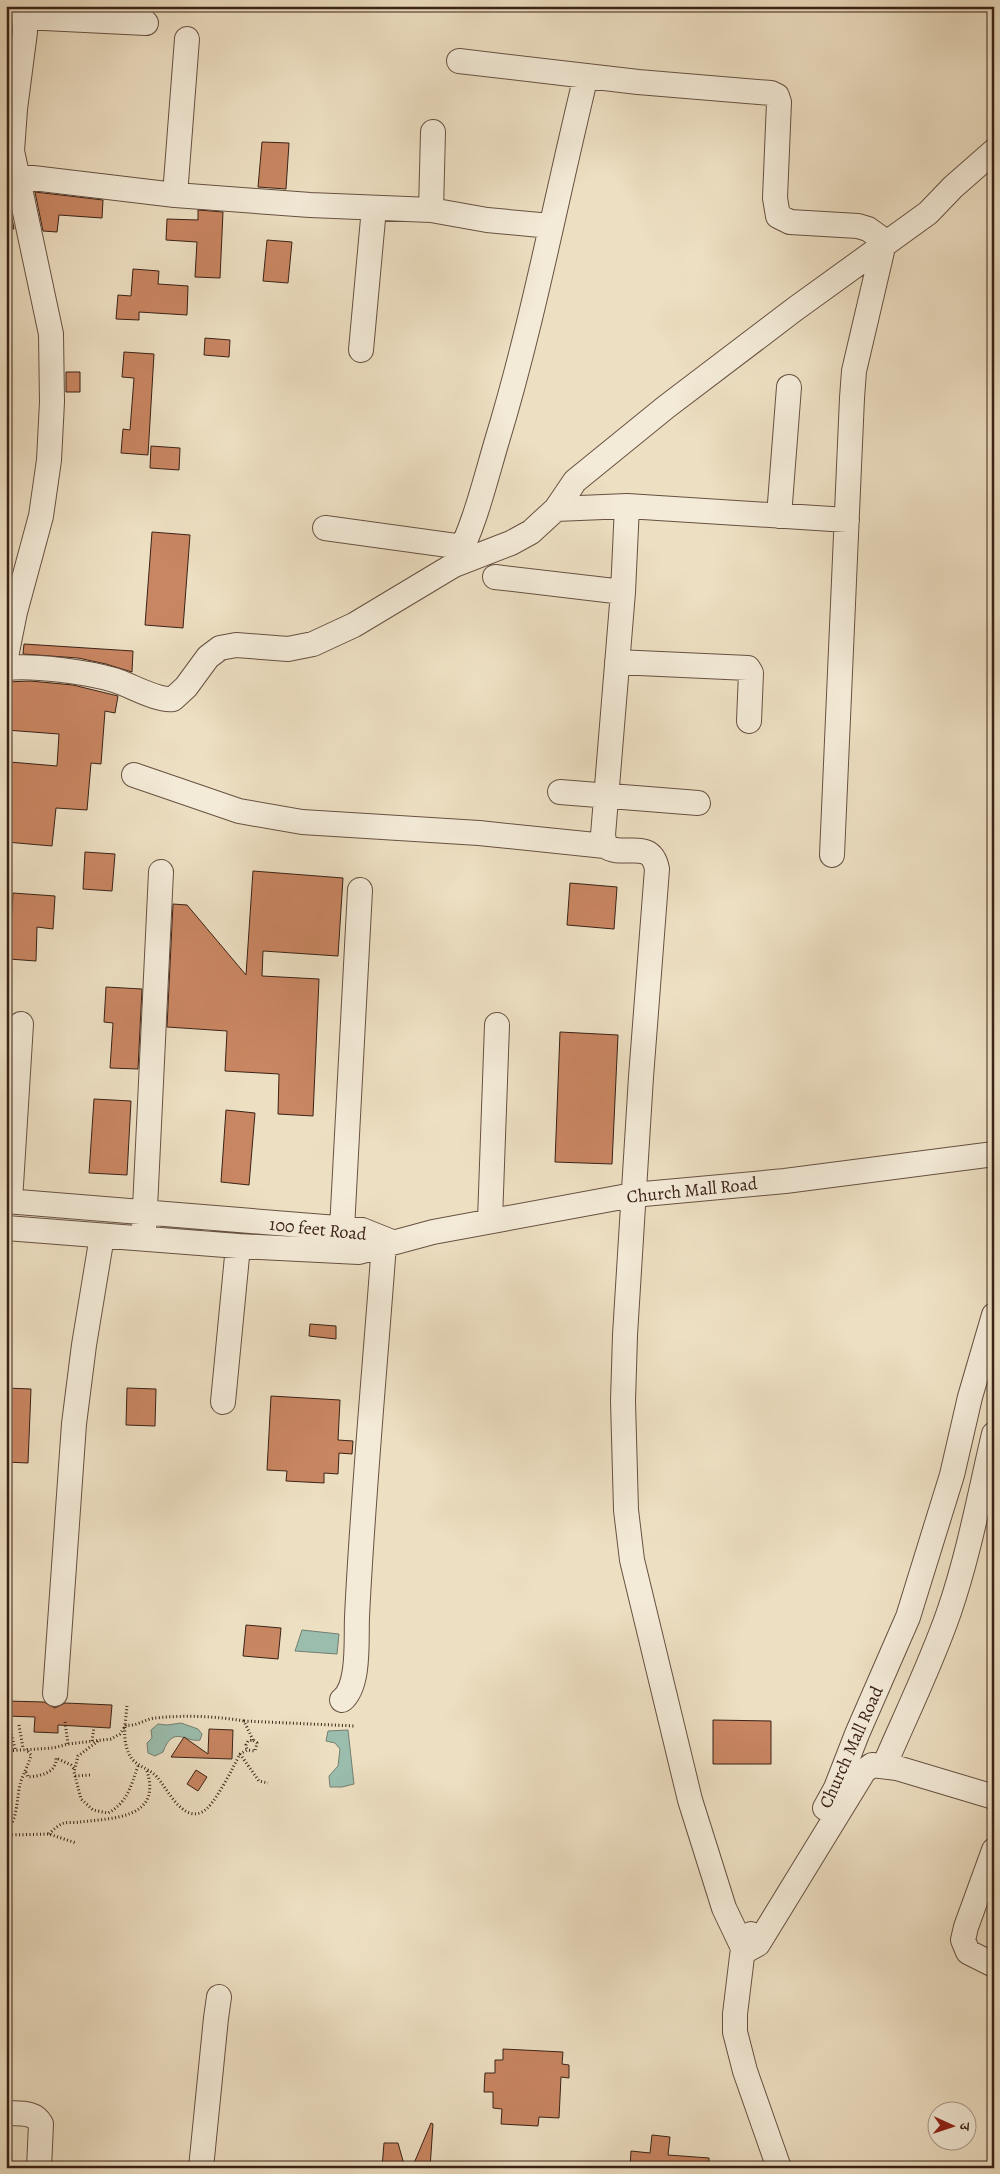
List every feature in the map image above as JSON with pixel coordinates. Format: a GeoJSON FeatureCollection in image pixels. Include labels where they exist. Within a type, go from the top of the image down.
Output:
{"type":"FeatureCollection","features":[{"type":"Feature","properties":{"kind":"street"},"geometry":{"type":"LineString","coordinates":[[6,657],[10,611],[41,516],[49,460],[52,402],[51,334],[13,179],[12,151],[15,109],[25,32],[22,12],[146,23]]}},
{"type":"Feature","properties":{"kind":"street"},"geometry":{"type":"LineString","coordinates":[[175,195],[187,39]]}},
{"type":"Feature","properties":{"kind":"street"},"geometry":{"type":"LineString","coordinates":[[459,61],[638,82],[771,93],[777,96],[779,102],[775,198],[778,216],[790,222],[858,226],[868,229],[882,238],[883,247],[854,371],[832,856]]}},
{"type":"Feature","properties":{"kind":"street"},"geometry":{"type":"LineString","coordinates":[[459,556],[506,411],[544,265],[586,76]]}},
{"type":"Feature","properties":{"kind":"street"},"geometry":{"type":"LineString","coordinates":[[430,210],[433,132]]}},
{"type":"Feature","properties":{"kind":"street"},"geometry":{"type":"LineString","coordinates":[[6,668],[56,671],[108,679],[160,697],[173,699],[186,687],[214,651],[220,648],[236,645],[288,649],[312,644],[354,625],[459,556],[519,540],[556,509],[575,481],[666,407],[795,309],[928,213],[953,187],[994,151]]}},
{"type":"Feature","properties":{"kind":"street"},"geometry":{"type":"LineString","coordinates":[[13,179],[175,195],[430,210],[487,220],[552,226]]}},
{"type":"Feature","properties":{"kind":"street"},"geometry":{"type":"LineString","coordinates":[[361,350],[374,208]]}},
{"type":"Feature","properties":{"kind":"street"},"geometry":{"type":"LineString","coordinates":[[779,516],[790,386]]}},
{"type":"Feature","properties":{"kind":"street"},"geometry":{"type":"LineString","coordinates":[[556,509],[627,506],[847,520]]}},
{"type":"Feature","properties":{"kind":"street"},"geometry":{"type":"LineString","coordinates":[[605,846],[603,835],[623,592],[627,506]]}},
{"type":"Feature","properties":{"kind":"street"},"geometry":{"type":"LineString","coordinates":[[325,528],[459,556]]}},
{"type":"Feature","properties":{"kind":"street"},"geometry":{"type":"LineString","coordinates":[[495,577],[623,592]]}},
{"type":"Feature","properties":{"kind":"street"},"geometry":{"type":"LineString","coordinates":[[617,662],[748,668],[751,673],[749,721]]}},
{"type":"Feature","properties":{"kind":"street"},"geometry":{"type":"LineString","coordinates":[[134,775],[239,811],[302,822],[479,833],[605,846],[646,852],[656,861],[657,869],[633,1195],[623,1401],[628,1534],[690,1800],[724,1908],[744,1948],[749,1949],[758,1944],[864,1771],[872,1765],[897,1768],[994,1797]]}},
{"type":"Feature","properties":{"kind":"street"},"geometry":{"type":"LineString","coordinates":[[560,792],[698,803]]}},
{"type":"Feature","properties":{"kind":"street"},"geometry":{"type":"LineString","coordinates":[[143,1239],[161,872]]}},
{"type":"Feature","properties":{"kind":"street"},"geometry":{"type":"LineString","coordinates":[[342,1229],[360,890]]}},
{"type":"Feature","properties":{"kind":"street"},"geometry":{"type":"LineString","coordinates":[[8,1201],[21,1024]]}},
{"type":"Feature","properties":{"kind":"street"},"geometry":{"type":"LineString","coordinates":[[490,1220],[497,1025]]}},
{"type":"Feature","properties":{"kind":"street","name":"Church Mall Road"},"geometry":{"type":"LineString","coordinates":[[388,1243],[490,1220],[633,1195],[785,1181],[994,1154]]}},
{"type":"Feature","properties":{"kind":"street","name":"100 feet Road"},"geometry":{"type":"LineString","coordinates":[[8,1201],[362,1230],[388,1243]]}},
{"type":"Feature","properties":{"kind":"street"},"geometry":{"type":"LineString","coordinates":[[222,1220],[228,1245],[223,1402]]}},
{"type":"Feature","properties":{"kind":"street","name":"100 feet Road"},"geometry":{"type":"LineString","coordinates":[[6,1228],[228,1245],[359,1252],[388,1243]]}},
{"type":"Feature","properties":{"kind":"street"},"geometry":{"type":"LineString","coordinates":[[55,1694],[74,1424],[84,1345],[102,1236]]}},
{"type":"Feature","properties":{"kind":"street"},"geometry":{"type":"LineString","coordinates":[[342,1700],[351,1689],[355,1666],[360,1554],[388,1243]]}},
{"type":"Feature","properties":{"kind":"street","name":"Church Mall Road"},"geometry":{"type":"LineString","coordinates":[[779,2168],[743,2064],[737,2041],[735,2014],[744,1948],[836,1788],[857,1734],[908,1617],[952,1475],[970,1397],[994,1315]]}},
{"type":"Feature","properties":{"kind":"street"},"geometry":{"type":"LineString","coordinates":[[884,1766],[935,1650],[950,1610],[994,1434]]}},
{"type":"Feature","properties":{"kind":"street"},"geometry":{"type":"LineString","coordinates":[[994,1850],[963,1940],[968,1952],[994,1965]]}},
{"type":"Feature","properties":{"kind":"street"},"geometry":{"type":"LineString","coordinates":[[202,2168],[216,2018],[220,1997]]}},
{"type":"Feature","properties":{"kind":"street"},"geometry":{"type":"LineString","coordinates":[[6,2112],[31,2115],[39,2120],[41,2124],[39,2168]]}},
{"type":"Feature","properties":{"kind":"path"},"geometry":{"type":"LineString","coordinates":[[127,1706],[125,1744],[138,1766],[156,1775],[183,1809],[189,1812],[202,1812],[215,1800],[240,1754],[247,1750],[255,1751],[258,1745],[253,1740],[244,1721]]}},
{"type":"Feature","properties":{"kind":"path"},"geometry":{"type":"LineString","coordinates":[[126,1725],[131,1726],[153,1718],[192,1716],[221,1717],[244,1721],[355,1726]]}},
{"type":"Feature","properties":{"kind":"path"},"geometry":{"type":"LineString","coordinates":[[65,1722],[68,1744]]}},
{"type":"Feature","properties":{"kind":"path"},"geometry":{"type":"LineString","coordinates":[[9,1724],[15,1749]]}},
{"type":"Feature","properties":{"kind":"path"},"geometry":{"type":"LineString","coordinates":[[18,1725],[24,1748],[32,1755],[21,1781],[12,1823],[6,1831],[10,1835],[49,1834],[76,1843]]}},
{"type":"Feature","properties":{"kind":"path"},"geometry":{"type":"LineString","coordinates":[[6,1750],[53,1748],[112,1738],[120,1734],[126,1725]]}},
{"type":"Feature","properties":{"kind":"path"},"geometry":{"type":"LineString","coordinates":[[92,1741],[94,1727]]}},
{"type":"Feature","properties":{"kind":"path"},"geometry":{"type":"LineString","coordinates":[[98,1740],[78,1756],[74,1769],[81,1799],[93,1810],[108,1813],[124,1801],[130,1791],[138,1766]]}},
{"type":"Feature","properties":{"kind":"path"},"geometry":{"type":"LineString","coordinates":[[247,1750],[247,1743],[253,1740]]}},
{"type":"Feature","properties":{"kind":"path"},"geometry":{"type":"LineString","coordinates":[[240,1754],[259,1781],[268,1783]]}},
{"type":"Feature","properties":{"kind":"path"},"geometry":{"type":"LineString","coordinates":[[26,1769],[28,1777],[51,1771],[55,1766],[56,1758],[71,1765],[74,1769]]}},
{"type":"Feature","properties":{"kind":"path"},"geometry":{"type":"LineString","coordinates":[[49,1834],[64,1823],[108,1819],[136,1812],[149,1797],[151,1785],[147,1771]]}},
{"type":"Feature","properties":{"kind":"path"},"geometry":{"type":"LineString","coordinates":[[75,1776],[92,1775]]}},
{"type":"Feature","properties":{"kind":"path"},"geometry":{"type":"LineString","coordinates":[[6,1810],[12,1823]]}},
{"type":"Feature","properties":{"kind":"shaded area"},"geometry":{"type":"Polygon","coordinates":[[[302,1630],[339,1634],[337,1654],[295,1651],[302,1630]]]}},
{"type":"Feature","properties":{"kind":"shaded area"},"geometry":{"type":"Polygon","coordinates":[[[181,1723],[198,1729],[202,1734],[200,1740],[175,1737],[167,1744],[163,1752],[155,1756],[148,1753],[147,1743],[152,1738],[151,1730],[158,1724],[181,1723]]]}},
{"type":"Feature","properties":{"kind":"shaded area"},"geometry":{"type":"Polygon","coordinates":[[[348,1730],[354,1784],[330,1787],[329,1776],[338,1766],[340,1749],[335,1743],[326,1741],[328,1731],[348,1730]]]}},
{"type":"Feature","properties":{"kind":"building"},"geometry":{"type":"Polygon","coordinates":[[[262,142],[289,143],[286,189],[258,187],[262,142]]]}},
{"type":"Feature","properties":{"kind":"building"},"geometry":{"type":"Polygon","coordinates":[[[35,192],[103,200],[102,218],[59,215],[57,232],[43,231],[35,192]]]}},
{"type":"Feature","properties":{"kind":"building"},"geometry":{"type":"Polygon","coordinates":[[[10,209],[14,229],[6,228],[6,210],[10,209]]]}},
{"type":"Feature","properties":{"kind":"building"},"geometry":{"type":"Polygon","coordinates":[[[198,210],[223,212],[220,278],[195,277],[197,242],[166,240],[167,219],[198,220],[198,210]]]}},
{"type":"Feature","properties":{"kind":"building"},"geometry":{"type":"Polygon","coordinates":[[[267,240],[292,242],[288,283],[263,281],[267,240]]]}},
{"type":"Feature","properties":{"kind":"building"},"geometry":{"type":"Polygon","coordinates":[[[133,269],[159,271],[158,284],[188,286],[187,315],[139,312],[139,320],[116,319],[118,295],[131,296],[133,269]]]}},
{"type":"Feature","properties":{"kind":"building"},"geometry":{"type":"Polygon","coordinates":[[[205,338],[230,340],[229,357],[204,355],[205,338]]]}},
{"type":"Feature","properties":{"kind":"building"},"geometry":{"type":"Polygon","coordinates":[[[124,352],[154,354],[148,455],[121,453],[123,429],[130,430],[134,378],[122,377],[124,352]]]}},
{"type":"Feature","properties":{"kind":"building"},"geometry":{"type":"Polygon","coordinates":[[[66,372],[80,372],[80,392],[66,392],[66,372]]]}},
{"type":"Feature","properties":{"kind":"building"},"geometry":{"type":"Polygon","coordinates":[[[151,446],[180,448],[179,470],[150,468],[151,446]]]}},
{"type":"Feature","properties":{"kind":"building"},"geometry":{"type":"Polygon","coordinates":[[[152,532],[190,535],[183,628],[145,625],[152,532]]]}},
{"type":"Feature","properties":{"kind":"building"},"geometry":{"type":"Polygon","coordinates":[[[24,644],[133,651],[132,672],[78,658],[23,654],[24,644]]]}},
{"type":"Feature","properties":{"kind":"building"},"geometry":{"type":"Polygon","coordinates":[[[30,681],[73,685],[118,696],[115,713],[105,711],[101,764],[91,763],[87,810],[56,808],[52,846],[6,842],[6,804],[10,762],[57,766],[59,734],[6,730],[7,682],[30,681]]]}},
{"type":"Feature","properties":{"kind":"building"},"geometry":{"type":"Polygon","coordinates":[[[85,852],[115,854],[112,891],[83,889],[85,852]]]}},
{"type":"Feature","properties":{"kind":"building"},"geometry":{"type":"Polygon","coordinates":[[[253,871],[343,878],[338,956],[263,951],[262,976],[319,979],[313,1116],[278,1114],[279,1074],[225,1071],[227,1031],[167,1027],[173,904],[187,905],[246,975],[253,871]]]}},
{"type":"Feature","properties":{"kind":"building"},"geometry":{"type":"Polygon","coordinates":[[[570,883],[617,887],[614,929],[567,925],[570,883]]]}},
{"type":"Feature","properties":{"kind":"building"},"geometry":{"type":"Polygon","coordinates":[[[13,893],[55,896],[53,929],[37,927],[36,961],[9,959],[13,893]]]}},
{"type":"Feature","properties":{"kind":"building"},"geometry":{"type":"Polygon","coordinates":[[[106,987],[142,989],[138,1069],[110,1068],[113,1023],[104,1022],[106,987]]]}},
{"type":"Feature","properties":{"kind":"building"},"geometry":{"type":"Polygon","coordinates":[[[560,1032],[618,1035],[612,1164],[555,1162],[560,1032]]]}},
{"type":"Feature","properties":{"kind":"building"},"geometry":{"type":"Polygon","coordinates":[[[94,1099],[131,1101],[127,1175],[89,1173],[94,1099]]]}},
{"type":"Feature","properties":{"kind":"building"},"geometry":{"type":"Polygon","coordinates":[[[226,1110],[255,1113],[249,1185],[221,1182],[226,1110]]]}},
{"type":"Feature","properties":{"kind":"building"},"geometry":{"type":"Polygon","coordinates":[[[310,1324],[336,1326],[336,1339],[309,1336],[310,1324]]]}},
{"type":"Feature","properties":{"kind":"building"},"geometry":{"type":"Polygon","coordinates":[[[6,1388],[31,1389],[28,1463],[6,1462],[6,1388]]]}},
{"type":"Feature","properties":{"kind":"building"},"geometry":{"type":"Polygon","coordinates":[[[127,1388],[156,1389],[155,1426],[126,1425],[127,1388]]]}},
{"type":"Feature","properties":{"kind":"building"},"geometry":{"type":"Polygon","coordinates":[[[271,1396],[340,1400],[338,1440],[353,1441],[352,1454],[339,1453],[338,1474],[324,1473],[324,1483],[286,1481],[287,1471],[267,1470],[271,1396]]]}},
{"type":"Feature","properties":{"kind":"building"},"geometry":{"type":"Polygon","coordinates":[[[246,1625],[281,1628],[278,1659],[243,1656],[246,1625]]]}},
{"type":"Feature","properties":{"kind":"building"},"geometry":{"type":"Polygon","coordinates":[[[6,1701],[44,1702],[55,1708],[65,1703],[112,1705],[110,1728],[58,1725],[58,1733],[34,1732],[35,1717],[6,1716],[6,1701]]]}},
{"type":"Feature","properties":{"kind":"building"},"geometry":{"type":"Polygon","coordinates":[[[713,1720],[771,1721],[771,1764],[713,1764],[713,1720]]]}},
{"type":"Feature","properties":{"kind":"building"},"geometry":{"type":"Polygon","coordinates":[[[209,1729],[233,1730],[232,1759],[171,1757],[184,1737],[208,1754],[209,1729]]]}},
{"type":"Feature","properties":{"kind":"building"},"geometry":{"type":"Polygon","coordinates":[[[196,1770],[207,1777],[198,1791],[187,1784],[196,1770]]]}},
{"type":"Feature","properties":{"kind":"building"},"geometry":{"type":"Polygon","coordinates":[[[503,2049],[563,2052],[562,2064],[569,2065],[569,2078],[561,2077],[559,2118],[539,2117],[538,2126],[501,2124],[502,2109],[493,2108],[493,2092],[484,2092],[485,2073],[495,2073],[495,2060],[503,2060],[503,2049]]]}},
{"type":"Feature","properties":{"kind":"building"},"geometry":{"type":"Polygon","coordinates":[[[431,2123],[433,2124],[430,2168],[412,2168],[431,2123]]]}},
{"type":"Feature","properties":{"kind":"building"},"geometry":{"type":"Polygon","coordinates":[[[652,2135],[670,2137],[668,2155],[709,2158],[709,2168],[630,2168],[631,2151],[650,2153],[652,2135]]]}},
{"type":"Feature","properties":{"kind":"building"},"geometry":{"type":"Polygon","coordinates":[[[384,2143],[398,2143],[405,2168],[382,2168],[384,2143]]]}}]}
